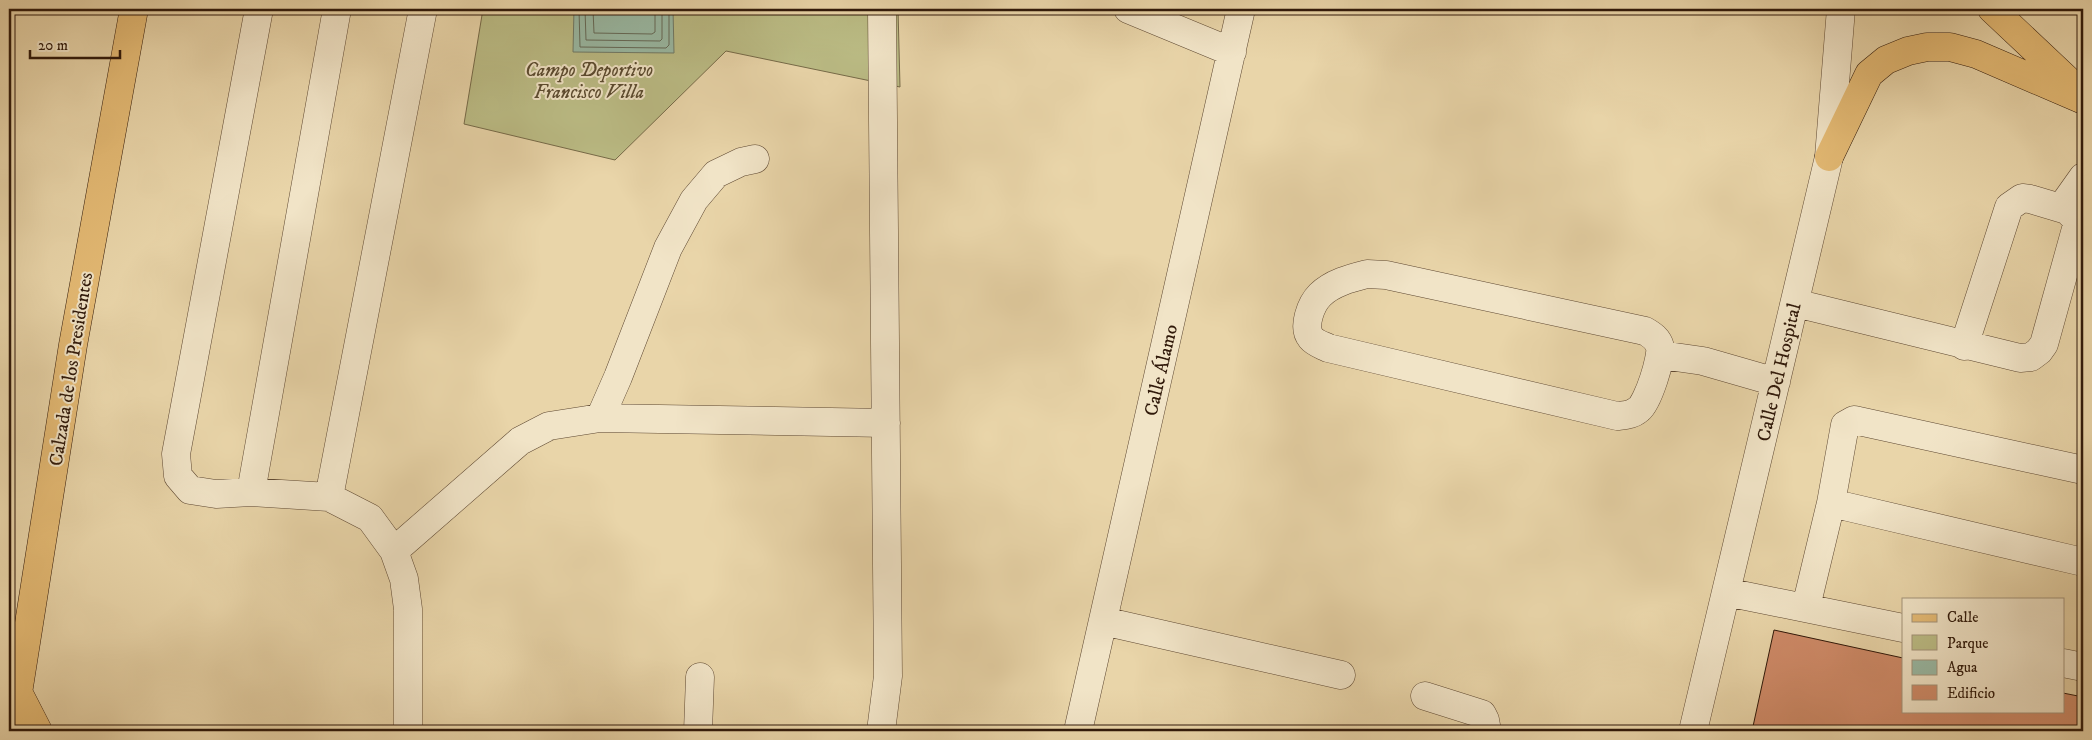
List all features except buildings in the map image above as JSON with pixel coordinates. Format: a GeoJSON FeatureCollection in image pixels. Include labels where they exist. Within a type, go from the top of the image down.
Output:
{"type":"FeatureCollection","features":[{"type":"Feature","properties":{"kind":"main road","name":"Calzada de los Presidentes"},"geometry":{"type":"LineString","coordinates":[[12,731],[73,344],[134,9]]}},
{"type":"Feature","properties":{"kind":"main road"},"geometry":{"type":"LineString","coordinates":[[1992,9],[2083,96]]}},
{"type":"Feature","properties":{"kind":"main road"},"geometry":{"type":"LineString","coordinates":[[1829,157],[1869,74],[1886,60],[1908,51],[1927,47],[1950,47],[1976,54],[2083,100]]}},
{"type":"Feature","properties":{"kind":"main road"},"geometry":{"type":"LineString","coordinates":[[19,694],[38,731]]}},
{"type":"Feature","properties":{"kind":"street"},"geometry":{"type":"LineString","coordinates":[[259,9],[176,454],[178,476],[190,490],[216,494],[251,492],[329,497],[370,518],[394,551],[404,579],[408,609],[408,731]]}},
{"type":"Feature","properties":{"kind":"street"},"geometry":{"type":"LineString","coordinates":[[251,492],[337,9]]}},
{"type":"Feature","properties":{"kind":"street"},"geometry":{"type":"LineString","coordinates":[[329,497],[423,9]]}},
{"type":"Feature","properties":{"kind":"street"},"geometry":{"type":"LineString","coordinates":[[881,731],[888,676],[882,9]]}},
{"type":"Feature","properties":{"kind":"street"},"geometry":{"type":"LineString","coordinates":[[1128,9],[1232,52]]}},
{"type":"Feature","properties":{"kind":"street","name":"Calle Álamo"},"geometry":{"type":"LineString","coordinates":[[1078,731],[1241,9]]}},
{"type":"Feature","properties":{"kind":"street","name":"Calle Del Hospital"},"geometry":{"type":"LineString","coordinates":[[1693,731],[1829,157],[1841,9]]}},
{"type":"Feature","properties":{"kind":"street"},"geometry":{"type":"LineString","coordinates":[[600,418],[668,248],[694,200],[716,174],[741,162],[755,159]]}},
{"type":"Feature","properties":{"kind":"street"},"geometry":{"type":"LineString","coordinates":[[2060,208],[2083,177]]}},
{"type":"Feature","properties":{"kind":"street"},"geometry":{"type":"LineString","coordinates":[[1794,303],[1964,346],[2020,358],[2031,357],[2044,344],[2077,225],[2073,215],[2060,208],[2030,199],[2022,198],[2009,207],[1964,346]]}},
{"type":"Feature","properties":{"kind":"street"},"geometry":{"type":"LineString","coordinates":[[1367,274],[1386,275],[1644,331],[1655,338],[1660,346],[1661,355],[1647,399],[1641,408],[1630,415],[1617,416],[1328,348],[1316,343],[1309,336],[1307,322],[1312,307],[1320,295],[1334,286],[1367,274]]}},
{"type":"Feature","properties":{"kind":"street"},"geometry":{"type":"LineString","coordinates":[[1661,355],[1703,361],[1776,382]]}},
{"type":"Feature","properties":{"kind":"street"},"geometry":{"type":"LineString","coordinates":[[394,551],[520,441],[549,426],[600,418],[886,423]]}},
{"type":"Feature","properties":{"kind":"street"},"geometry":{"type":"LineString","coordinates":[[1806,607],[1831,503],[1845,425],[1854,420],[2083,470]]}},
{"type":"Feature","properties":{"kind":"street"},"geometry":{"type":"LineString","coordinates":[[1831,503],[2083,562]]}},
{"type":"Feature","properties":{"kind":"street"},"geometry":{"type":"LineString","coordinates":[[1726,592],[1902,628]]}},
{"type":"Feature","properties":{"kind":"street"},"geometry":{"type":"LineString","coordinates":[[1103,621],[1341,674]]}},
{"type":"Feature","properties":{"kind":"street"},"geometry":{"type":"LineString","coordinates":[[2064,663],[2083,667]]}},
{"type":"Feature","properties":{"kind":"street"},"geometry":{"type":"LineString","coordinates":[[698,731],[700,676]]}},
{"type":"Feature","properties":{"kind":"street"},"geometry":{"type":"LineString","coordinates":[[1425,696],[1482,714],[1487,731]]}},
{"type":"Feature","properties":{"kind":"green space","name":"Campo Deportivo Francisco Villa"},"geometry":{"type":"Polygon","coordinates":[[[483,9],[898,9],[900,87],[726,51],[615,160],[464,124],[483,9]]]}},
{"type":"Feature","properties":{"kind":"water"},"geometry":{"type":"Polygon","coordinates":[[[574,9],[673,9],[674,53],[573,52],[574,9]]]}}]}
